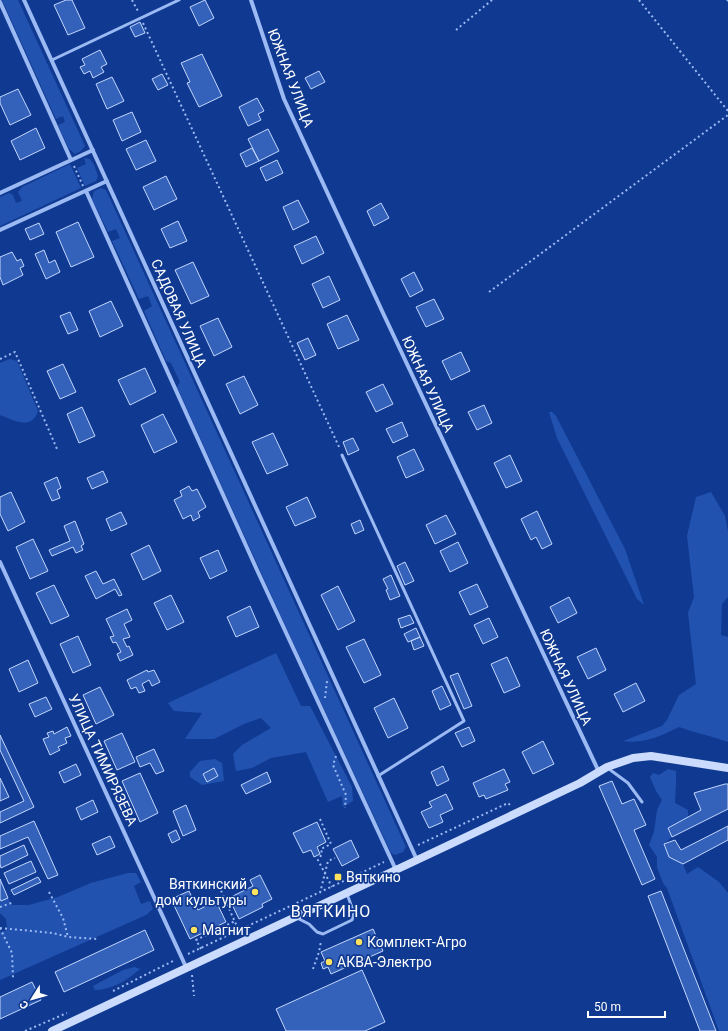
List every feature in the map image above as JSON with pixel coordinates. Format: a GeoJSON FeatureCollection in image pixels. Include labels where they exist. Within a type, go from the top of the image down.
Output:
{"type":"FeatureCollection","features":[{"type":"Feature","properties":{"kind":"street","name":"САДОВАЯ УЛИЦА"},"geometry":{"type":"LineString","coordinates":[[24,0],[417,860]]}},
{"type":"Feature","properties":{"kind":"street","name":"ЮЖНАЯ УЛИЦА"},"geometry":{"type":"LineString","coordinates":[[251,0],[284,98],[383,313],[599,772]]}},
{"type":"Feature","properties":{"kind":"street"},"geometry":{"type":"LineString","coordinates":[[0,2],[71,160]]}},
{"type":"Feature","properties":{"kind":"street"},"geometry":{"type":"LineString","coordinates":[[0,193],[93,150]]}},
{"type":"Feature","properties":{"kind":"street"},"geometry":{"type":"LineString","coordinates":[[0,230],[108,181]]}},
{"type":"Feature","properties":{"kind":"street"},"geometry":{"type":"LineString","coordinates":[[86,191],[322,711],[396,870]]}},
{"type":"Feature","properties":{"kind":"street","name":"УЛИЦА ТИМИРЯЗЕВА"},"geometry":{"type":"LineString","coordinates":[[0,562],[182,957],[188,966]]}},
{"type":"Feature","properties":{"kind":"street"},"geometry":{"type":"LineString","coordinates":[[52,1031],[580,783],[607,768],[633,758],[651,756],[728,768]]}},
{"type":"Feature","properties":{"kind":"lane"},"geometry":{"type":"LineString","coordinates":[[52,60],[179,0]]}},
{"type":"Feature","properties":{"kind":"lane"},"geometry":{"type":"LineString","coordinates":[[342,455],[464,722],[378,776]]}},
{"type":"Feature","properties":{"kind":"lane"},"geometry":{"type":"LineString","coordinates":[[607,768],[628,782],[642,802]]}},
{"type":"Feature","properties":{"kind":"lane"},"geometry":{"type":"LineString","coordinates":[[296,917],[323,934],[352,920],[354,913],[346,893]]}},
{"type":"Feature","properties":{"kind":"path"},"geometry":{"type":"LineString","coordinates":[[132,0],[342,455]]}},
{"type":"Feature","properties":{"kind":"path"},"geometry":{"type":"LineString","coordinates":[[456,30],[492,0]]}},
{"type":"Feature","properties":{"kind":"path"},"geometry":{"type":"LineString","coordinates":[[639,0],[728,111]]}},
{"type":"Feature","properties":{"kind":"path"},"geometry":{"type":"LineString","coordinates":[[489,292],[728,116]]}},
{"type":"Feature","properties":{"kind":"path"},"geometry":{"type":"LineString","coordinates":[[71,160],[86,191]]}},
{"type":"Feature","properties":{"kind":"path"},"geometry":{"type":"LineString","coordinates":[[0,360],[15,352],[57,449]]}},
{"type":"Feature","properties":{"kind":"path"},"geometry":{"type":"LineString","coordinates":[[322,711],[328,666]]}},
{"type":"Feature","properties":{"kind":"path"},"geometry":{"type":"LineString","coordinates":[[333,765],[346,795],[345,808]]}},
{"type":"Feature","properties":{"kind":"path"},"geometry":{"type":"LineString","coordinates":[[411,848],[508,803],[518,812]]}},
{"type":"Feature","properties":{"kind":"path"},"geometry":{"type":"LineString","coordinates":[[320,819],[331,844],[321,849],[322,854],[318,860],[332,887]]}},
{"type":"Feature","properties":{"kind":"path"},"geometry":{"type":"LineString","coordinates":[[320,893],[328,861],[335,858]]}},
{"type":"Feature","properties":{"kind":"path"},"geometry":{"type":"LineString","coordinates":[[107,994],[384,862]]}},
{"type":"Feature","properties":{"kind":"path"},"geometry":{"type":"LineString","coordinates":[[219,886],[239,931]]}},
{"type":"Feature","properties":{"kind":"path"},"geometry":{"type":"LineString","coordinates":[[49,892],[63,918],[68,937]]}},
{"type":"Feature","properties":{"kind":"path"},"geometry":{"type":"LineString","coordinates":[[0,906],[14,902]]}},
{"type":"Feature","properties":{"kind":"path"},"geometry":{"type":"LineString","coordinates":[[201,949],[196,940],[235,921]]}},
{"type":"Feature","properties":{"kind":"path"},"geometry":{"type":"LineString","coordinates":[[0,928],[53,933],[68,937],[98,939]]}},
{"type":"Feature","properties":{"kind":"path"},"geometry":{"type":"LineString","coordinates":[[0,928],[12,953],[14,978]]}},
{"type":"Feature","properties":{"kind":"path"},"geometry":{"type":"LineString","coordinates":[[313,969],[322,942]]}},
{"type":"Feature","properties":{"kind":"path"},"geometry":{"type":"LineString","coordinates":[[188,966],[193,977],[194,996]]}},
{"type":"Feature","properties":{"kind":"path"},"geometry":{"type":"LineString","coordinates":[[25,1031],[73,1010]]}},
{"type":"Feature","properties":{"kind":"shaded area"},"geometry":{"type":"Polygon","coordinates":[[[2,0],[18,0],[85,146],[81,151],[75,154],[69,149],[58,125],[65,122],[63,116],[56,119],[2,0]]]}},
{"type":"Feature","properties":{"kind":"shaded area"},"geometry":{"type":"Polygon","coordinates":[[[84,158],[90,159],[98,176],[96,181],[85,186],[77,168],[86,164],[84,158]]]}},
{"type":"Feature","properties":{"kind":"shaded area"},"geometry":{"type":"Polygon","coordinates":[[[70,164],[81,188],[0,226],[0,197],[9,193],[13,195],[16,203],[22,201],[18,192],[22,187],[70,164]]]}},
{"type":"Feature","properties":{"kind":"shaded area"},"geometry":{"type":"Polygon","coordinates":[[[101,188],[106,190],[406,847],[403,852],[395,855],[391,853],[283,621],[177,387],[180,382],[171,363],[166,361],[144,311],[152,306],[148,296],[139,299],[112,241],[120,238],[116,229],[108,232],[92,199],[94,191],[101,188]]]}},
{"type":"Feature","properties":{"kind":"shaded area"},"geometry":{"type":"Polygon","coordinates":[[[10,359],[17,361],[38,411],[31,421],[16,421],[0,415],[0,363],[10,359]]]}},
{"type":"Feature","properties":{"kind":"shaded area"},"geometry":{"type":"Polygon","coordinates":[[[549,412],[552,412],[556,416],[625,549],[644,605],[637,599],[557,438],[549,412]]]}},
{"type":"Feature","properties":{"kind":"shaded area"},"geometry":{"type":"Polygon","coordinates":[[[711,492],[725,516],[728,532],[728,597],[722,604],[721,635],[728,637],[728,742],[679,727],[659,736],[645,740],[631,742],[623,741],[662,726],[667,720],[679,695],[696,684],[688,613],[694,597],[687,536],[696,497],[711,492]]]}},
{"type":"Feature","properties":{"kind":"shaded area"},"geometry":{"type":"Polygon","coordinates":[[[276,653],[301,706],[310,706],[352,787],[353,801],[343,807],[342,796],[328,802],[306,752],[271,758],[252,768],[236,771],[233,754],[242,745],[271,728],[261,718],[244,724],[214,739],[185,739],[202,713],[174,711],[168,703],[276,653]]]}},
{"type":"Feature","properties":{"kind":"shaded area"},"geometry":{"type":"Polygon","coordinates":[[[215,759],[222,763],[224,781],[202,785],[190,777],[190,772],[200,761],[215,759]],[[214,768],[203,774],[207,782],[218,776],[214,768]]]}},
{"type":"Feature","properties":{"kind":"shaded area"},"geometry":{"type":"Polygon","coordinates":[[[668,769],[676,771],[675,803],[688,810],[688,817],[669,828],[672,837],[664,844],[669,857],[683,864],[687,874],[698,867],[719,882],[728,893],[728,1031],[719,1031],[667,888],[663,883],[657,867],[657,857],[649,845],[654,832],[657,810],[662,800],[650,777],[653,773],[659,775],[668,769]]]}},
{"type":"Feature","properties":{"kind":"shaded area"},"geometry":{"type":"Polygon","coordinates":[[[128,873],[136,873],[141,882],[134,886],[141,904],[150,901],[153,909],[146,915],[0,980],[0,932],[7,930],[6,919],[0,913],[0,899],[1,901],[8,898],[12,905],[29,905],[58,897],[91,883],[128,873]]]}},
{"type":"Feature","properties":{"kind":"shaded area"},"geometry":{"type":"Polygon","coordinates":[[[135,967],[140,969],[125,980],[101,990],[95,990],[93,986],[123,970],[135,967]]]}},
{"type":"Feature","properties":{"kind":"building"},"geometry":{"type":"Polygon","coordinates":[[[66,0],[72,0],[85,28],[68,35],[54,5],[66,0]]]}},
{"type":"Feature","properties":{"kind":"building"},"geometry":{"type":"Polygon","coordinates":[[[205,0],[214,18],[199,26],[190,7],[205,0]]]}},
{"type":"Feature","properties":{"kind":"building"},"geometry":{"type":"Polygon","coordinates":[[[140,22],[145,33],[135,37],[130,27],[140,22]]]}},
{"type":"Feature","properties":{"kind":"building"},"geometry":{"type":"Polygon","coordinates":[[[100,50],[107,64],[101,67],[104,72],[93,78],[90,71],[84,74],[80,67],[85,65],[82,59],[100,50]]]}},
{"type":"Feature","properties":{"kind":"building"},"geometry":{"type":"Polygon","coordinates":[[[202,54],[222,96],[199,107],[187,83],[190,82],[181,63],[202,54]]]}},
{"type":"Feature","properties":{"kind":"building"},"geometry":{"type":"Polygon","coordinates":[[[319,71],[325,82],[311,89],[305,78],[319,71]]]}},
{"type":"Feature","properties":{"kind":"building"},"geometry":{"type":"Polygon","coordinates":[[[162,74],[168,85],[158,90],[152,79],[162,74]]]}},
{"type":"Feature","properties":{"kind":"building"},"geometry":{"type":"Polygon","coordinates":[[[112,77],[124,101],[107,109],[96,84],[112,77]]]}},
{"type":"Feature","properties":{"kind":"building"},"geometry":{"type":"Polygon","coordinates":[[[18,89],[31,115],[10,125],[0,103],[0,97],[18,89]]]}},
{"type":"Feature","properties":{"kind":"building"},"geometry":{"type":"Polygon","coordinates":[[[257,98],[264,111],[258,114],[261,120],[248,126],[239,107],[257,98]]]}},
{"type":"Feature","properties":{"kind":"building"},"geometry":{"type":"Polygon","coordinates":[[[132,112],[141,132],[122,141],[113,120],[132,112]]]}},
{"type":"Feature","properties":{"kind":"building"},"geometry":{"type":"Polygon","coordinates":[[[36,128],[45,148],[20,160],[11,141],[36,128]]]}},
{"type":"Feature","properties":{"kind":"building"},"geometry":{"type":"Polygon","coordinates":[[[268,129],[279,151],[259,161],[248,139],[268,129]]]}},
{"type":"Feature","properties":{"kind":"building"},"geometry":{"type":"Polygon","coordinates":[[[146,140],[156,161],[136,170],[126,149],[146,140]]]}},
{"type":"Feature","properties":{"kind":"building"},"geometry":{"type":"Polygon","coordinates":[[[252,148],[259,161],[246,167],[240,154],[252,148]]]}},
{"type":"Feature","properties":{"kind":"building"},"geometry":{"type":"Polygon","coordinates":[[[277,160],[283,173],[266,181],[260,168],[277,160]]]}},
{"type":"Feature","properties":{"kind":"building"},"geometry":{"type":"Polygon","coordinates":[[[166,176],[177,199],[154,210],[143,187],[166,176]]]}},
{"type":"Feature","properties":{"kind":"building"},"geometry":{"type":"Polygon","coordinates":[[[298,200],[309,222],[293,230],[283,207],[298,200]]]}},
{"type":"Feature","properties":{"kind":"building"},"geometry":{"type":"Polygon","coordinates":[[[381,203],[389,218],[374,226],[367,211],[381,203]]]}},
{"type":"Feature","properties":{"kind":"building"},"geometry":{"type":"Polygon","coordinates":[[[178,221],[187,241],[170,248],[161,229],[178,221]]]}},
{"type":"Feature","properties":{"kind":"building"},"geometry":{"type":"Polygon","coordinates":[[[78,222],[94,257],[71,267],[56,232],[78,222]]]}},
{"type":"Feature","properties":{"kind":"building"},"geometry":{"type":"Polygon","coordinates":[[[39,223],[44,234],[30,240],[25,229],[39,223]]]}},
{"type":"Feature","properties":{"kind":"building"},"geometry":{"type":"Polygon","coordinates":[[[316,236],[324,253],[302,264],[294,246],[316,236]]]}},
{"type":"Feature","properties":{"kind":"building"},"geometry":{"type":"Polygon","coordinates":[[[44,250],[49,263],[55,260],[60,272],[46,279],[35,254],[44,250]]]}},
{"type":"Feature","properties":{"kind":"building"},"geometry":{"type":"Polygon","coordinates":[[[12,252],[17,261],[21,259],[24,266],[20,268],[23,275],[3,285],[0,277],[0,257],[12,252]]]}},
{"type":"Feature","properties":{"kind":"building"},"geometry":{"type":"Polygon","coordinates":[[[193,262],[209,296],[191,304],[175,270],[193,262]]]}},
{"type":"Feature","properties":{"kind":"building"},"geometry":{"type":"Polygon","coordinates":[[[414,272],[423,290],[410,297],[401,279],[414,272]]]}},
{"type":"Feature","properties":{"kind":"building"},"geometry":{"type":"Polygon","coordinates":[[[329,276],[340,300],[323,308],[312,284],[329,276]]]}},
{"type":"Feature","properties":{"kind":"building"},"geometry":{"type":"Polygon","coordinates":[[[434,299],[444,319],[426,327],[416,307],[434,299]]]}},
{"type":"Feature","properties":{"kind":"building"},"geometry":{"type":"Polygon","coordinates":[[[111,301],[123,326],[100,337],[89,311],[111,301]]]}},
{"type":"Feature","properties":{"kind":"building"},"geometry":{"type":"Polygon","coordinates":[[[70,312],[78,330],[68,334],[60,316],[70,312]]]}},
{"type":"Feature","properties":{"kind":"building"},"geometry":{"type":"Polygon","coordinates":[[[347,315],[359,340],[338,349],[327,324],[347,315]]]}},
{"type":"Feature","properties":{"kind":"building"},"geometry":{"type":"Polygon","coordinates":[[[218,318],[232,347],[214,356],[200,326],[218,318]]]}},
{"type":"Feature","properties":{"kind":"building"},"geometry":{"type":"Polygon","coordinates":[[[308,338],[316,355],[305,360],[297,343],[308,338]]]}},
{"type":"Feature","properties":{"kind":"building"},"geometry":{"type":"Polygon","coordinates":[[[461,352],[470,371],[451,380],[442,361],[461,352]]]}},
{"type":"Feature","properties":{"kind":"building"},"geometry":{"type":"Polygon","coordinates":[[[63,364],[76,392],[60,399],[47,371],[63,364]]]}},
{"type":"Feature","properties":{"kind":"building"},"geometry":{"type":"Polygon","coordinates":[[[145,368],[156,392],[130,405],[118,380],[145,368]]]}},
{"type":"Feature","properties":{"kind":"building"},"geometry":{"type":"Polygon","coordinates":[[[244,376],[258,405],[240,414],[226,384],[244,376]]]}},
{"type":"Feature","properties":{"kind":"building"},"geometry":{"type":"Polygon","coordinates":[[[383,384],[393,404],[376,412],[366,392],[383,384]]]}},
{"type":"Feature","properties":{"kind":"building"},"geometry":{"type":"Polygon","coordinates":[[[484,405],[492,423],[477,430],[468,412],[484,405]]]}},
{"type":"Feature","properties":{"kind":"building"},"geometry":{"type":"Polygon","coordinates":[[[82,407],[95,436],[79,443],[67,414],[82,407]]]}},
{"type":"Feature","properties":{"kind":"building"},"geometry":{"type":"Polygon","coordinates":[[[163,414],[177,442],[154,453],[141,425],[163,414]]]}},
{"type":"Feature","properties":{"kind":"building"},"geometry":{"type":"Polygon","coordinates":[[[402,422],[408,436],[393,443],[386,429],[402,422]]]}},
{"type":"Feature","properties":{"kind":"building"},"geometry":{"type":"Polygon","coordinates":[[[273,433],[288,465],[267,474],[252,442],[273,433]]]}},
{"type":"Feature","properties":{"kind":"building"},"geometry":{"type":"Polygon","coordinates":[[[353,438],[359,450],[348,455],[343,442],[353,438]]]}},
{"type":"Feature","properties":{"kind":"building"},"geometry":{"type":"Polygon","coordinates":[[[414,449],[424,470],[406,478],[397,457],[414,449]]]}},
{"type":"Feature","properties":{"kind":"building"},"geometry":{"type":"Polygon","coordinates":[[[510,455],[522,481],[506,488],[494,463],[510,455]]]}},
{"type":"Feature","properties":{"kind":"building"},"geometry":{"type":"Polygon","coordinates":[[[103,471],[108,482],[92,489],[87,478],[103,471]]]}},
{"type":"Feature","properties":{"kind":"building"},"geometry":{"type":"Polygon","coordinates":[[[57,477],[61,488],[57,490],[60,498],[52,501],[44,483],[57,477]]]}},
{"type":"Feature","properties":{"kind":"building"},"geometry":{"type":"Polygon","coordinates":[[[189,486],[192,491],[197,489],[206,507],[198,512],[200,517],[193,521],[191,515],[183,519],[174,500],[182,496],[180,491],[189,486]]]}},
{"type":"Feature","properties":{"kind":"building"},"geometry":{"type":"Polygon","coordinates":[[[11,492],[25,522],[8,531],[0,514],[0,497],[11,492]]]}},
{"type":"Feature","properties":{"kind":"building"},"geometry":{"type":"Polygon","coordinates":[[[307,497],[316,517],[295,526],[286,507],[307,497]]]}},
{"type":"Feature","properties":{"kind":"building"},"geometry":{"type":"Polygon","coordinates":[[[537,511],[552,544],[542,549],[536,537],[531,540],[521,519],[537,511]]]}},
{"type":"Feature","properties":{"kind":"building"},"geometry":{"type":"Polygon","coordinates":[[[121,512],[127,524],[111,531],[106,519],[121,512]]]}},
{"type":"Feature","properties":{"kind":"building"},"geometry":{"type":"Polygon","coordinates":[[[446,515],[456,534],[435,544],[426,525],[446,515]]]}},
{"type":"Feature","properties":{"kind":"building"},"geometry":{"type":"Polygon","coordinates":[[[360,520],[364,530],[355,534],[351,524],[360,520]]]}},
{"type":"Feature","properties":{"kind":"building"},"geometry":{"type":"Polygon","coordinates":[[[75,521],[84,544],[81,546],[83,550],[76,553],[73,547],[52,556],[49,550],[70,541],[64,526],[75,521]]]}},
{"type":"Feature","properties":{"kind":"building"},"geometry":{"type":"Polygon","coordinates":[[[33,539],[48,571],[30,579],[16,547],[33,539]]]}},
{"type":"Feature","properties":{"kind":"building"},"geometry":{"type":"Polygon","coordinates":[[[458,542],[468,563],[450,572],[440,551],[458,542]]]}},
{"type":"Feature","properties":{"kind":"building"},"geometry":{"type":"Polygon","coordinates":[[[149,545],[161,571],[143,580],[131,554],[149,545]]]}},
{"type":"Feature","properties":{"kind":"building"},"geometry":{"type":"Polygon","coordinates":[[[218,550],[227,571],[210,579],[200,558],[218,550]]]}},
{"type":"Feature","properties":{"kind":"building"},"geometry":{"type":"Polygon","coordinates":[[[405,562],[414,581],[405,585],[397,566],[405,562]]]}},
{"type":"Feature","properties":{"kind":"building"},"geometry":{"type":"Polygon","coordinates":[[[96,571],[103,584],[114,579],[122,595],[119,596],[115,589],[96,599],[85,576],[96,571]]]}},
{"type":"Feature","properties":{"kind":"building"},"geometry":{"type":"Polygon","coordinates":[[[391,575],[400,596],[390,600],[386,590],[388,589],[383,579],[391,575]]]}},
{"type":"Feature","properties":{"kind":"building"},"geometry":{"type":"Polygon","coordinates":[[[477,584],[488,607],[470,615],[459,592],[477,584]]]}},
{"type":"Feature","properties":{"kind":"building"},"geometry":{"type":"Polygon","coordinates":[[[54,585],[69,616],[51,624],[36,593],[54,585]]]}},
{"type":"Feature","properties":{"kind":"building"},"geometry":{"type":"Polygon","coordinates":[[[338,586],[355,621],[338,630],[321,595],[338,586]]]}},
{"type":"Feature","properties":{"kind":"building"},"geometry":{"type":"Polygon","coordinates":[[[171,595],[184,622],[167,630],[154,603],[171,595]]]}},
{"type":"Feature","properties":{"kind":"building"},"geometry":{"type":"Polygon","coordinates":[[[569,597],[577,613],[558,623],[550,607],[569,597]]]}},
{"type":"Feature","properties":{"kind":"building"},"geometry":{"type":"Polygon","coordinates":[[[250,606],[259,627],[236,637],[227,617],[250,606]]]}},
{"type":"Feature","properties":{"kind":"building"},"geometry":{"type":"Polygon","coordinates":[[[127,609],[132,620],[124,624],[130,637],[123,639],[127,647],[129,646],[133,655],[120,661],[117,654],[121,652],[116,642],[113,643],[110,637],[114,636],[106,619],[127,609]]]}},
{"type":"Feature","properties":{"kind":"building"},"geometry":{"type":"Polygon","coordinates":[[[410,615],[414,623],[401,628],[398,619],[410,615]]]}},
{"type":"Feature","properties":{"kind":"building"},"geometry":{"type":"Polygon","coordinates":[[[489,618],[498,637],[483,644],[474,625],[489,618]]]}},
{"type":"Feature","properties":{"kind":"building"},"geometry":{"type":"Polygon","coordinates":[[[416,628],[420,637],[408,642],[404,634],[416,628]]]}},
{"type":"Feature","properties":{"kind":"building"},"geometry":{"type":"Polygon","coordinates":[[[78,636],[91,665],[73,673],[60,644],[78,636]]]}},
{"type":"Feature","properties":{"kind":"building"},"geometry":{"type":"Polygon","coordinates":[[[420,637],[424,646],[414,650],[411,641],[420,637]]]}},
{"type":"Feature","properties":{"kind":"building"},"geometry":{"type":"Polygon","coordinates":[[[364,639],[381,675],[364,683],[346,647],[364,639]]]}},
{"type":"Feature","properties":{"kind":"building"},"geometry":{"type":"Polygon","coordinates":[[[596,648],[606,670],[588,679],[577,657],[596,648]]]}},
{"type":"Feature","properties":{"kind":"building"},"geometry":{"type":"Polygon","coordinates":[[[507,657],[520,686],[504,693],[491,664],[507,657]]]}},
{"type":"Feature","properties":{"kind":"building"},"geometry":{"type":"Polygon","coordinates":[[[28,660],[38,683],[19,692],[9,669],[28,660]]]}},
{"type":"Feature","properties":{"kind":"building"},"geometry":{"type":"Polygon","coordinates":[[[147,670],[148,672],[154,670],[160,682],[152,686],[149,680],[142,684],[145,691],[139,693],[136,687],[131,689],[127,680],[147,670]]]}},
{"type":"Feature","properties":{"kind":"building"},"geometry":{"type":"Polygon","coordinates":[[[458,673],[472,706],[464,709],[450,676],[458,673]]]}},
{"type":"Feature","properties":{"kind":"building"},"geometry":{"type":"Polygon","coordinates":[[[636,683],[645,701],[623,712],[614,694],[636,683]]]}},
{"type":"Feature","properties":{"kind":"building"},"geometry":{"type":"Polygon","coordinates":[[[442,686],[451,705],[440,710],[432,691],[442,686]]]}},
{"type":"Feature","properties":{"kind":"building"},"geometry":{"type":"Polygon","coordinates":[[[100,687],[114,715],[96,724],[83,695],[100,687]]]}},
{"type":"Feature","properties":{"kind":"building"},"geometry":{"type":"Polygon","coordinates":[[[46,697],[52,709],[35,717],[29,704],[46,697]]]}},
{"type":"Feature","properties":{"kind":"building"},"geometry":{"type":"Polygon","coordinates":[[[394,698],[408,728],[388,738],[374,708],[394,698]]]}},
{"type":"Feature","properties":{"kind":"building"},"geometry":{"type":"Polygon","coordinates":[[[67,727],[71,736],[65,738],[67,743],[58,747],[60,750],[50,755],[43,739],[49,737],[47,733],[53,731],[54,734],[67,727]]]}},
{"type":"Feature","properties":{"kind":"building"},"geometry":{"type":"Polygon","coordinates":[[[469,727],[475,741],[462,747],[455,733],[469,727]]]}},
{"type":"Feature","properties":{"kind":"building"},"geometry":{"type":"Polygon","coordinates":[[[122,733],[135,762],[117,770],[104,741],[122,733]]]}},
{"type":"Feature","properties":{"kind":"building"},"geometry":{"type":"Polygon","coordinates":[[[0,735],[34,807],[0,823],[0,812],[24,801],[0,750],[0,735]]]}},
{"type":"Feature","properties":{"kind":"building"},"geometry":{"type":"Polygon","coordinates":[[[543,741],[554,764],[533,774],[522,752],[543,741]]]}},
{"type":"Feature","properties":{"kind":"building"},"geometry":{"type":"Polygon","coordinates":[[[154,749],[164,771],[156,774],[150,763],[140,767],[136,757],[154,749]]]}},
{"type":"Feature","properties":{"kind":"building"},"geometry":{"type":"Polygon","coordinates":[[[76,764],[81,775],[64,783],[59,772],[76,764]]]}},
{"type":"Feature","properties":{"kind":"building"},"geometry":{"type":"Polygon","coordinates":[[[443,766],[449,780],[437,786],[431,772],[443,766]]]}},
{"type":"Feature","properties":{"kind":"building"},"geometry":{"type":"Polygon","coordinates":[[[214,768],[218,776],[207,782],[203,774],[214,768]]]}},
{"type":"Feature","properties":{"kind":"building"},"geometry":{"type":"Polygon","coordinates":[[[504,769],[510,782],[505,784],[508,790],[486,799],[484,795],[479,797],[473,783],[504,769]]]}},
{"type":"Feature","properties":{"kind":"building"},"geometry":{"type":"Polygon","coordinates":[[[267,772],[271,782],[246,794],[241,785],[267,772]]]}},
{"type":"Feature","properties":{"kind":"building"},"geometry":{"type":"Polygon","coordinates":[[[140,773],[158,813],[140,822],[122,781],[140,773]]]}},
{"type":"Feature","properties":{"kind":"building"},"geometry":{"type":"Polygon","coordinates":[[[0,778],[9,797],[0,801],[0,778]]]}},
{"type":"Feature","properties":{"kind":"building"},"geometry":{"type":"Polygon","coordinates":[[[612,781],[622,804],[634,799],[646,825],[634,830],[655,879],[642,885],[599,786],[612,781]]]}},
{"type":"Feature","properties":{"kind":"building"},"geometry":{"type":"Polygon","coordinates":[[[728,784],[728,809],[672,837],[668,828],[701,810],[694,793],[728,784]]]}},
{"type":"Feature","properties":{"kind":"building"},"geometry":{"type":"Polygon","coordinates":[[[446,794],[453,809],[440,815],[443,822],[429,828],[421,812],[432,807],[429,802],[446,794]]]}},
{"type":"Feature","properties":{"kind":"building"},"geometry":{"type":"Polygon","coordinates":[[[93,800],[98,812],[81,820],[76,808],[93,800]]]}},
{"type":"Feature","properties":{"kind":"building"},"geometry":{"type":"Polygon","coordinates":[[[186,805],[196,830],[183,836],[173,811],[186,805]]]}},
{"type":"Feature","properties":{"kind":"building"},"geometry":{"type":"Polygon","coordinates":[[[34,821],[58,875],[48,879],[28,837],[0,849],[0,836],[34,821]]]}},
{"type":"Feature","properties":{"kind":"building"},"geometry":{"type":"Polygon","coordinates":[[[317,822],[326,842],[317,847],[320,854],[314,857],[311,850],[303,853],[293,833],[317,822]]]}},
{"type":"Feature","properties":{"kind":"building"},"geometry":{"type":"Polygon","coordinates":[[[728,826],[728,840],[683,864],[669,857],[664,844],[675,840],[681,850],[728,826]]]}},
{"type":"Feature","properties":{"kind":"building"},"geometry":{"type":"Polygon","coordinates":[[[176,830],[180,839],[172,843],[168,834],[176,830]]]}},
{"type":"Feature","properties":{"kind":"building"},"geometry":{"type":"Polygon","coordinates":[[[110,836],[115,847],[97,855],[92,844],[110,836]]]}},
{"type":"Feature","properties":{"kind":"building"},"geometry":{"type":"Polygon","coordinates":[[[351,840],[359,857],[342,866],[333,849],[351,840]]]}},
{"type":"Feature","properties":{"kind":"building"},"geometry":{"type":"Polygon","coordinates":[[[24,845],[28,855],[1,868],[0,856],[24,845]]]}},
{"type":"Feature","properties":{"kind":"building"},"geometry":{"type":"Polygon","coordinates":[[[31,861],[36,872],[9,884],[4,873],[31,861]]]}},
{"type":"Feature","properties":{"kind":"building","name":"Вяткинский дом культуры"},"geometry":{"type":"Polygon","coordinates":[[[260,875],[272,899],[262,904],[263,907],[239,919],[229,898],[253,886],[250,880],[260,875]]]}},
{"type":"Feature","properties":{"kind":"building"},"geometry":{"type":"Polygon","coordinates":[[[38,877],[41,882],[14,895],[11,890],[38,877]]]}},
{"type":"Feature","properties":{"kind":"building"},"geometry":{"type":"Polygon","coordinates":[[[0,879],[8,898],[1,901],[0,899],[0,879]]]}},
{"type":"Feature","properties":{"kind":"building"},"geometry":{"type":"Polygon","coordinates":[[[189,891],[198,910],[216,901],[226,922],[190,939],[171,899],[189,891]]]}},
{"type":"Feature","properties":{"kind":"building"},"geometry":{"type":"Polygon","coordinates":[[[661,891],[716,1031],[700,1031],[648,896],[661,891]]]}},
{"type":"Feature","properties":{"kind":"building"},"geometry":{"type":"Polygon","coordinates":[[[373,929],[383,951],[331,974],[328,967],[323,969],[321,963],[325,961],[321,952],[373,929]]]}},
{"type":"Feature","properties":{"kind":"building"},"geometry":{"type":"Polygon","coordinates":[[[145,930],[154,950],[64,992],[55,972],[145,930]]]}},
{"type":"Feature","properties":{"kind":"building"},"geometry":{"type":"Polygon","coordinates":[[[362,970],[385,1022],[365,1031],[286,1031],[276,1009],[362,970]]]}},
{"type":"Feature","properties":{"kind":"building"},"geometry":{"type":"Polygon","coordinates":[[[32,982],[41,1000],[0,1019],[0,997],[32,982]]]}},
{"type":"Feature","properties":{"kind":"place","name":"Вяткино"},"geometry":{"type":"Point","coordinates":[338,877]}},
{"type":"Feature","properties":{"kind":"place","name":"Вяткинский дом культуры"},"geometry":{"type":"Point","coordinates":[255,892]}},
{"type":"Feature","properties":{"kind":"place","name":"Магнит"},"geometry":{"type":"Point","coordinates":[194,930]}},
{"type":"Feature","properties":{"kind":"place","name":"Комплект-Агро"},"geometry":{"type":"Point","coordinates":[359,942]}},
{"type":"Feature","properties":{"kind":"place","name":"АКВА-Электро"},"geometry":{"type":"Point","coordinates":[329,962]}},
{"type":"Feature","properties":{"kind":"district","name":"ВЯТКИНО"},"geometry":{"type":"Point","coordinates":[331,911]}}]}
